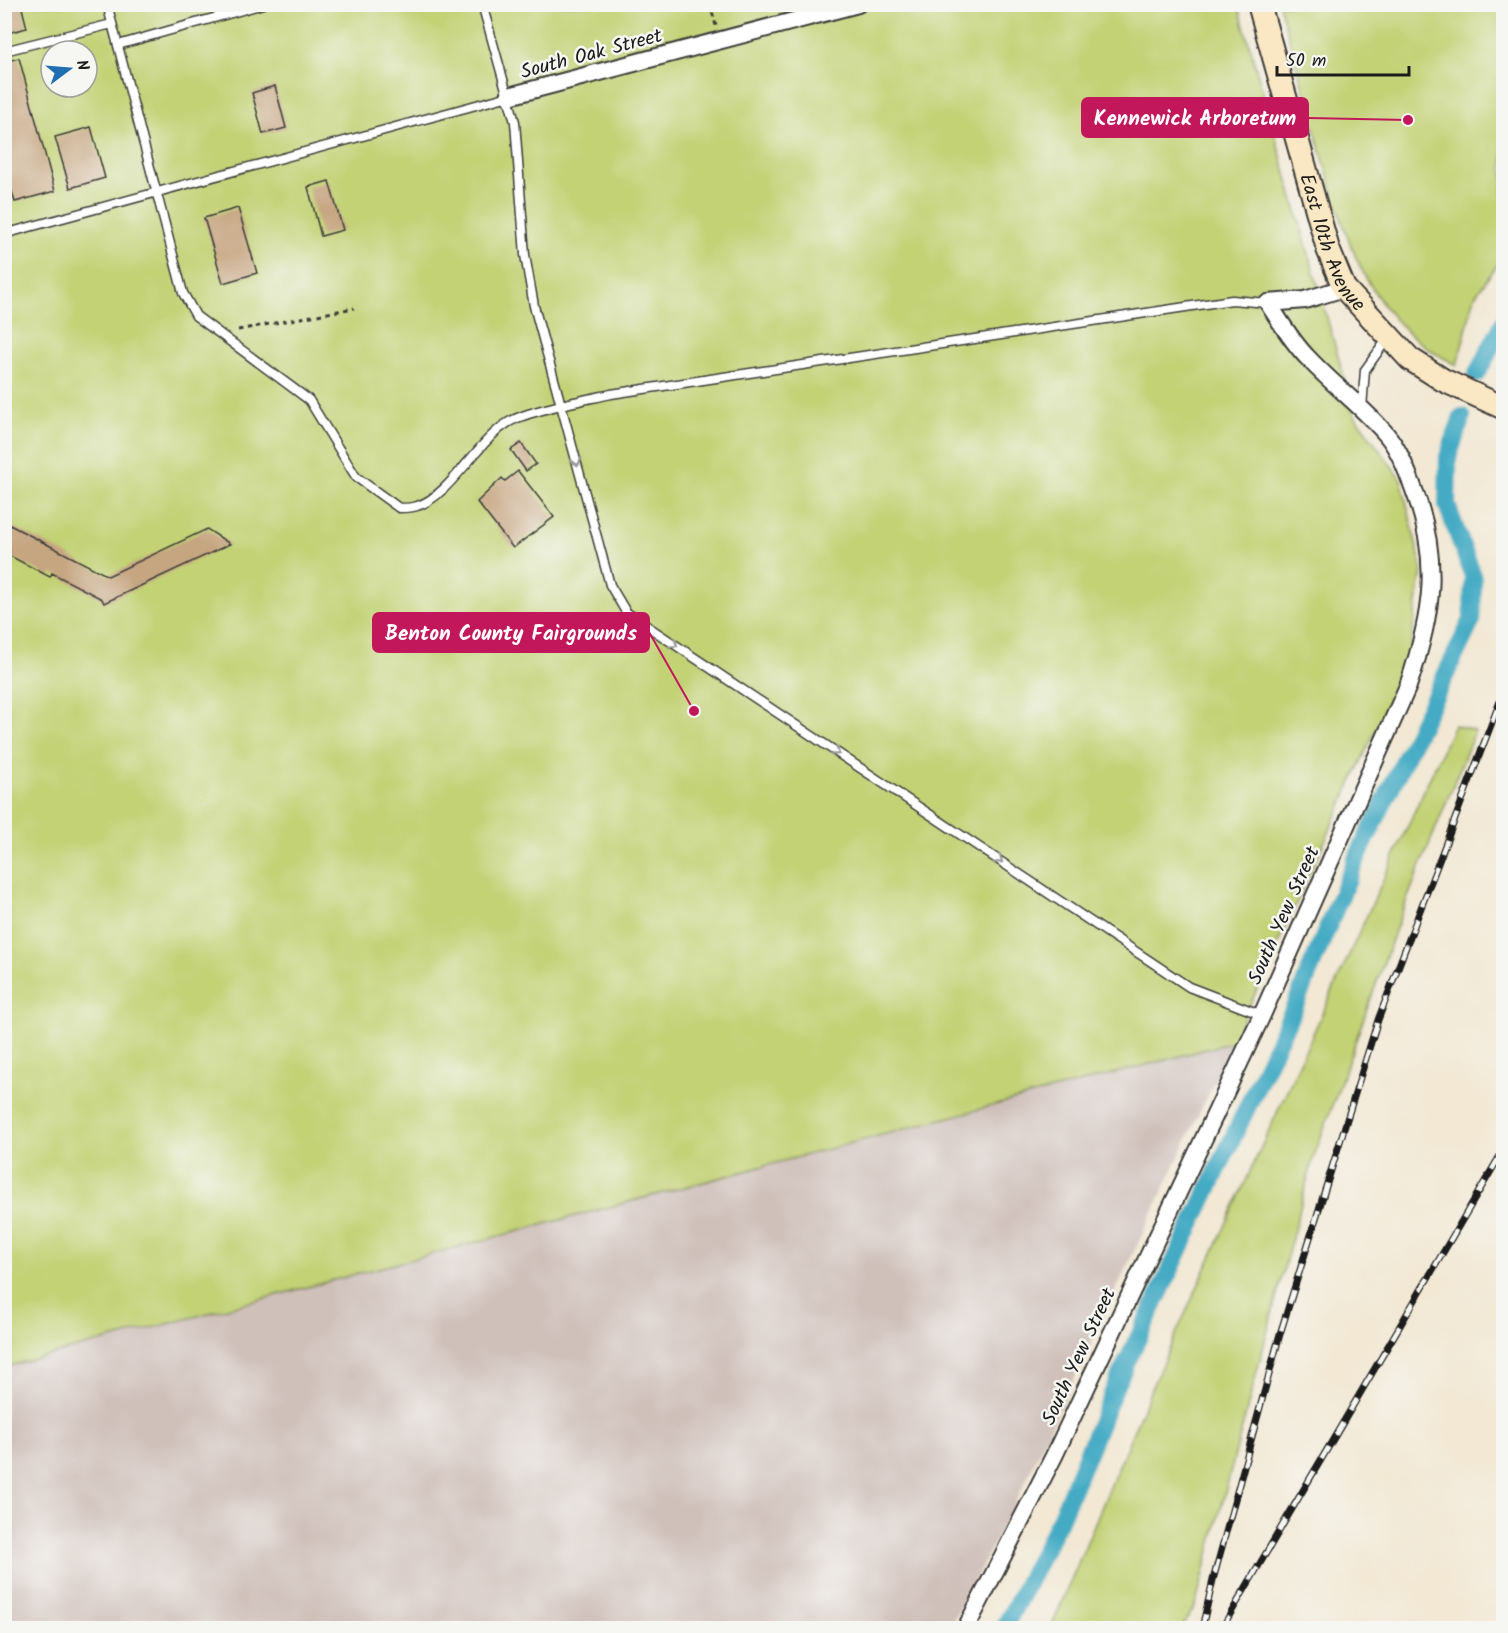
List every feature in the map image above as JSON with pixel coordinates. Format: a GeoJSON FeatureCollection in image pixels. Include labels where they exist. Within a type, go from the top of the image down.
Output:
{"type":"FeatureCollection","features":[{"type":"Feature","properties":{"kind":"street","name":"South Oak Street"},"geometry":{"type":"LineString","coordinates":[[508,96],[858,4]]}},
{"type":"Feature","properties":{"kind":"street","name":"East 10th Avenue"},"geometry":{"type":"LineString","coordinates":[[1259,4],[1328,249],[1344,288],[1410,358],[1443,380],[1503,408]]}},
{"type":"Feature","properties":{"kind":"street"},"geometry":{"type":"LineString","coordinates":[[1268,303],[1305,300],[1344,288]]}},
{"type":"Feature","properties":{"kind":"street","name":"South Yew Street"},"geometry":{"type":"LineString","coordinates":[[966,1629],[1054,1456],[1262,1015],[1408,686],[1425,637],[1431,592],[1430,550],[1421,508],[1405,465],[1388,436],[1362,408],[1306,357],[1268,303]]}},
{"type":"Feature","properties":{"kind":"lane"},"geometry":{"type":"LineString","coordinates":[[107,4],[183,293],[196,316],[309,400],[356,477],[399,508],[418,506],[444,488],[492,435],[510,421],[611,394],[1232,300],[1268,303]]}},
{"type":"Feature","properties":{"kind":"lane"},"geometry":{"type":"LineString","coordinates":[[118,45],[263,4]]}},
{"type":"Feature","properties":{"kind":"lane"},"geometry":{"type":"LineString","coordinates":[[482,4],[508,96],[518,148],[525,255],[534,306],[610,585],[626,612],[1189,987],[1262,1015]]}},
{"type":"Feature","properties":{"kind":"lane"},"geometry":{"type":"LineString","coordinates":[[4,51],[112,24]]}},
{"type":"Feature","properties":{"kind":"lane"},"geometry":{"type":"LineString","coordinates":[[4,234],[508,96]]}},
{"type":"Feature","properties":{"kind":"lane"},"geometry":{"type":"LineString","coordinates":[[1362,408],[1365,370],[1389,337]]}},
{"type":"Feature","properties":{"kind":"path"},"geometry":{"type":"LineString","coordinates":[[220,334],[354,308]]}},
{"type":"Feature","properties":{"kind":"shaded area"},"geometry":{"type":"Polygon","coordinates":[[[1233,1042],[1011,1512],[949,1628],[5,1628],[5,1367],[1233,1042]]]}},
{"type":"Feature","properties":{"kind":"green space"},"geometry":{"type":"Polygon","coordinates":[[[5,5],[1238,5],[1355,416],[1401,479],[1422,569],[1409,657],[1233,1042],[5,1367],[5,5]]]}},
{"type":"Feature","properties":{"kind":"green space"},"geometry":{"type":"Polygon","coordinates":[[[1279,5],[1503,5],[1503,257],[1475,296],[1457,365],[1426,347],[1400,325],[1379,300],[1363,272],[1338,210],[1279,5]]]}},
{"type":"Feature","properties":{"kind":"green space"},"geometry":{"type":"Polygon","coordinates":[[[1454,725],[1475,731],[1402,912],[1312,1162],[1195,1607],[1181,1628],[1051,1628],[1154,1382],[1454,725]]]}},
{"type":"Feature","properties":{"kind":"building"},"geometry":{"type":"Polygon","coordinates":[[[4,4],[21,4],[27,28],[4,34],[4,4]]]}},
{"type":"Feature","properties":{"kind":"building"},"geometry":{"type":"Polygon","coordinates":[[[198,4],[212,4],[212,5],[199,9],[198,4]]]}},
{"type":"Feature","properties":{"kind":"building"},"geometry":{"type":"Polygon","coordinates":[[[19,58],[55,191],[15,202],[4,163],[4,62],[19,58]]]}},
{"type":"Feature","properties":{"kind":"building"},"geometry":{"type":"Polygon","coordinates":[[[275,86],[286,128],[263,134],[252,93],[275,86]]]}},
{"type":"Feature","properties":{"kind":"building"},"geometry":{"type":"Polygon","coordinates":[[[91,127],[105,178],[70,188],[55,137],[91,127]]]}},
{"type":"Feature","properties":{"kind":"building"},"geometry":{"type":"Polygon","coordinates":[[[329,181],[343,230],[321,236],[308,187],[329,181]]]}},
{"type":"Feature","properties":{"kind":"building"},"geometry":{"type":"Polygon","coordinates":[[[238,208],[257,273],[223,283],[204,218],[238,208]]]}},
{"type":"Feature","properties":{"kind":"building"},"geometry":{"type":"Polygon","coordinates":[[[521,443],[536,464],[526,471],[511,450],[521,443]]]}},
{"type":"Feature","properties":{"kind":"building"},"geometry":{"type":"Polygon","coordinates":[[[518,471],[554,517],[513,548],[477,502],[502,478],[505,481],[518,471]]]}},
{"type":"Feature","properties":{"kind":"building"},"geometry":{"type":"Polygon","coordinates":[[[4,522],[108,576],[207,529],[230,544],[104,603],[102,599],[52,573],[50,577],[8,555],[10,551],[4,549],[4,522]]]}},
{"type":"Feature","properties":{"kind":"waterway"},"geometry":{"type":"LineString","coordinates":[[1477,374],[1504,322]]}},
{"type":"Feature","properties":{"kind":"waterway"},"geometry":{"type":"LineString","coordinates":[[1004,1628],[1060,1519],[1116,1385],[1294,1008],[1355,862],[1472,620],[1473,576],[1447,505],[1448,457],[1462,417]]}},
{"type":"Feature","properties":{"kind":"railway"},"geometry":{"type":"LineString","coordinates":[[1202,1628],[1280,1334],[1378,1020],[1504,691]]}},
{"type":"Feature","properties":{"kind":"railway"},"geometry":{"type":"LineString","coordinates":[[1222,1628],[1504,1149]]}},
{"type":"Feature","properties":{"kind":"place","name":"Kennewick Arboretum"},"geometry":{"type":"Point","coordinates":[1408,120]}},
{"type":"Feature","properties":{"kind":"place","name":"Benton County Fairgrounds"},"geometry":{"type":"Point","coordinates":[694,711]}}]}
